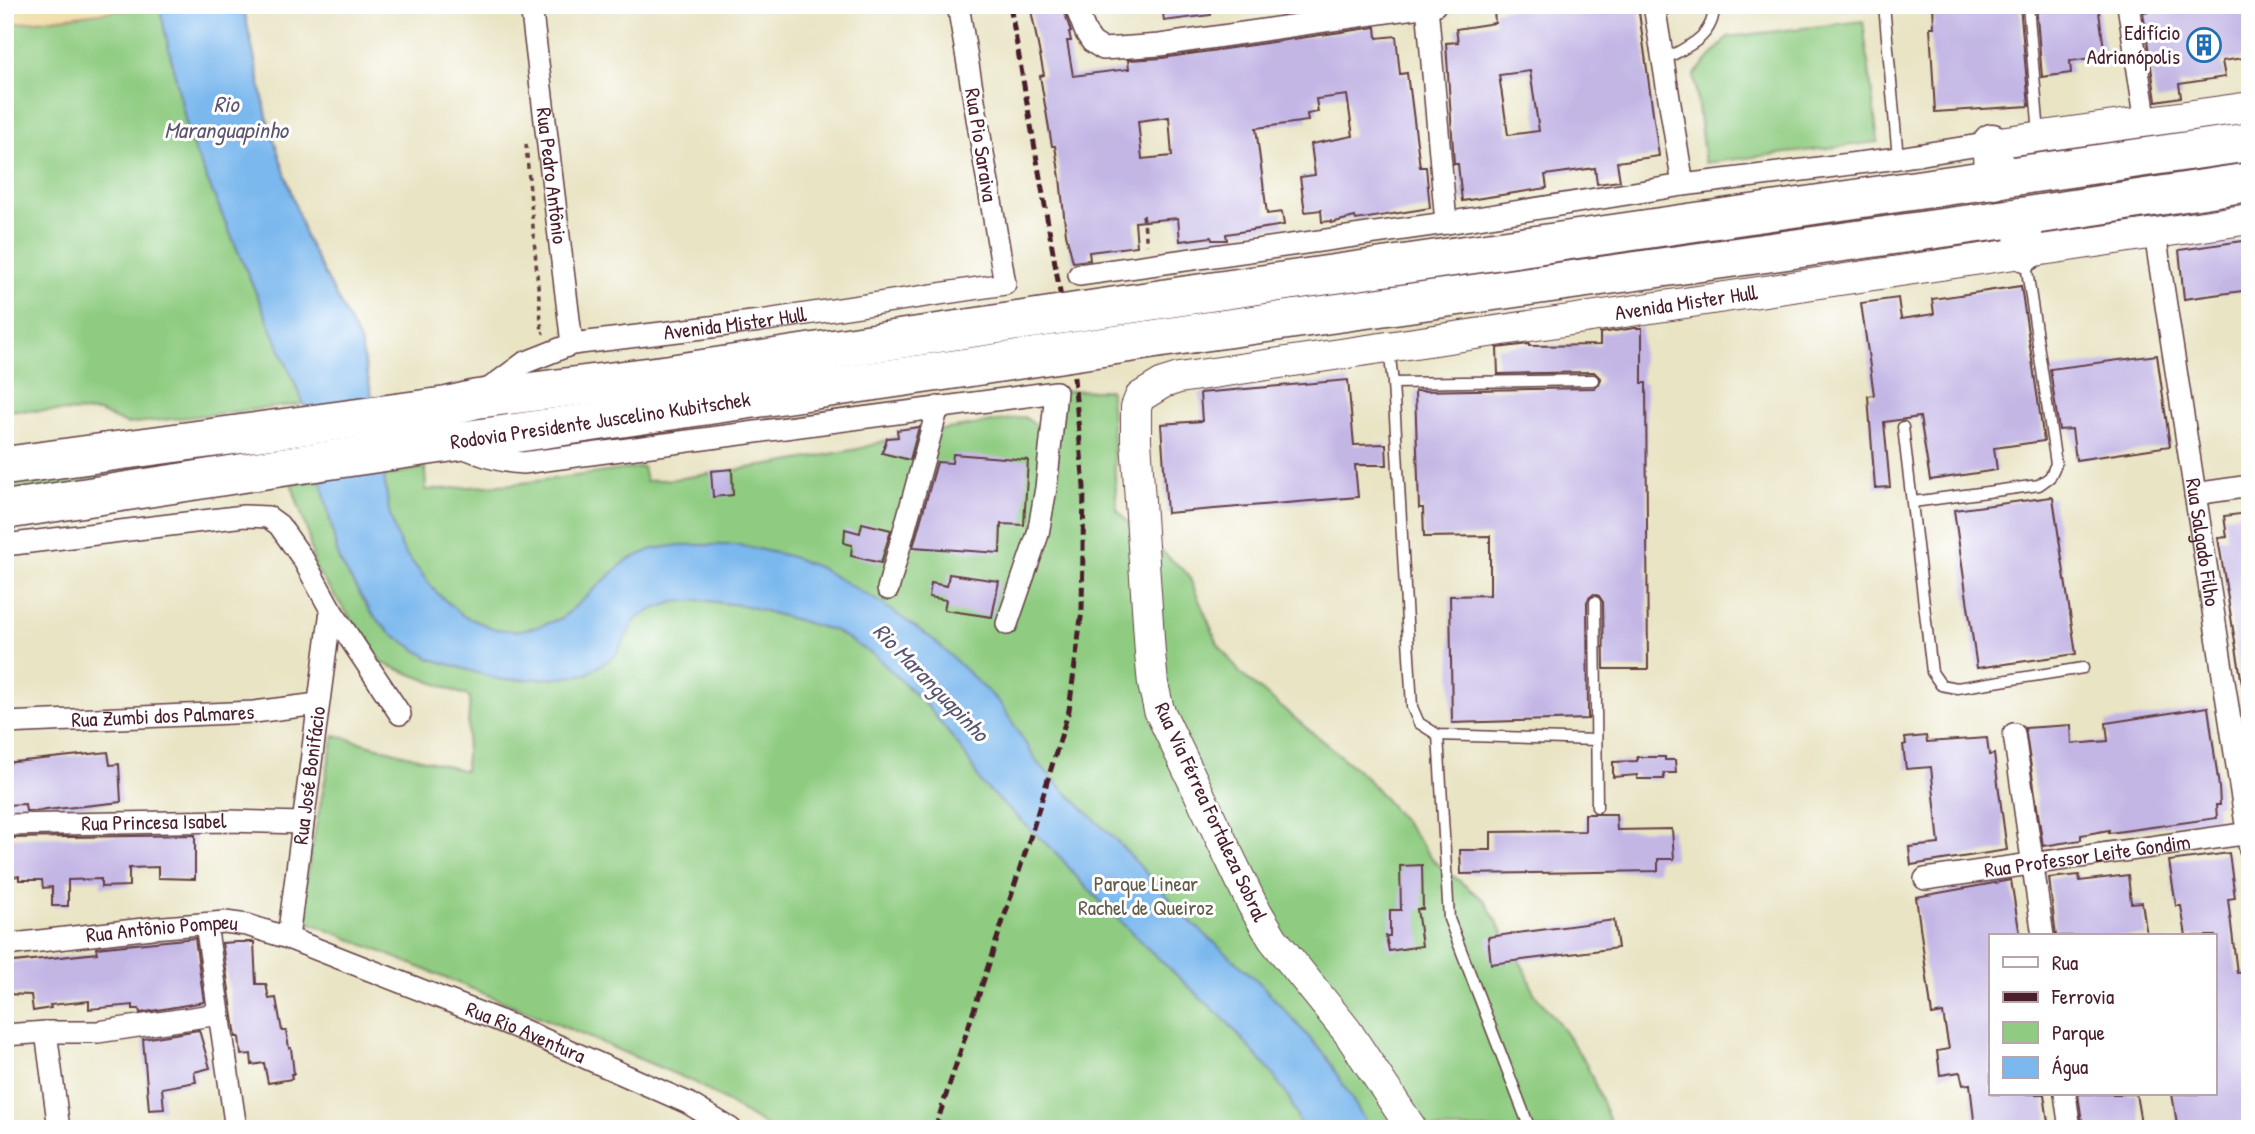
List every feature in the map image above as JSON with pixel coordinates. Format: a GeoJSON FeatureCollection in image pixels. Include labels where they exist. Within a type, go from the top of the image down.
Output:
{"type":"FeatureCollection","features":[{"type":"Feature","properties":{"kind":"highway"},"geometry":{"type":"LineString","coordinates":[[1992,143],[1995,180],[2250,142]]}},
{"type":"Feature","properties":{"kind":"highway","name":"Rodovia Presidente Juscelino Kubitschek"},"geometry":{"type":"LineString","coordinates":[[5,510],[288,466],[455,423],[670,374],[1189,295],[1995,180]]}},
{"type":"Feature","properties":{"kind":"highway","name":"Avenida Mister Hull"},"geometry":{"type":"LineString","coordinates":[[1195,333],[2023,235],[2250,182]]}},
{"type":"Feature","properties":{"kind":"highway","name":"Rodovia Presidente Juscelino Kubitschek"},"geometry":{"type":"LineString","coordinates":[[5,466],[289,428],[455,423],[964,368],[1195,333]]}},
{"type":"Feature","properties":{"kind":"highway"},"geometry":{"type":"LineString","coordinates":[[5,446],[99,452]]}},
{"type":"Feature","properties":{"kind":"main road"},"geometry":{"type":"LineString","coordinates":[[1992,143],[2250,107]]}},
{"type":"Feature","properties":{"kind":"main road","name":"Avenida Mister Hull"},"geometry":{"type":"LineString","coordinates":[[1136,407],[1140,397],[1150,389],[1179,378],[1389,348],[2023,235],[2155,234],[2250,219]]}},
{"type":"Feature","properties":{"kind":"main road","name":"Rua Via Férrea Fortaleza Sobral"},"geometry":{"type":"LineString","coordinates":[[1136,407],[1150,653],[1159,710],[1252,904],[1273,939],[1347,1031],[1412,1129]]}},
{"type":"Feature","properties":{"kind":"street","name":"Rua Pedro Antônio"},"geometry":{"type":"LineString","coordinates":[[531,5],[571,335]]}},
{"type":"Feature","properties":{"kind":"street","name":"Rua Pio Saraiva"},"geometry":{"type":"LineString","coordinates":[[958,5],[1005,284]]}},
{"type":"Feature","properties":{"kind":"street"},"geometry":{"type":"LineString","coordinates":[[1075,5],[1086,33],[1092,42],[1104,49],[1160,46],[1429,6],[1446,223]]}},
{"type":"Feature","properties":{"kind":"street"},"geometry":{"type":"LineString","coordinates":[[1654,5],[1682,186]]}},
{"type":"Feature","properties":{"kind":"street"},"geometry":{"type":"LineString","coordinates":[[2128,5],[2146,123]]}},
{"type":"Feature","properties":{"kind":"street"},"geometry":{"type":"LineString","coordinates":[[1079,275],[1992,143]]}},
{"type":"Feature","properties":{"kind":"street","name":"Rua Salgado Filho"},"geometry":{"type":"LineString","coordinates":[[2155,234],[2249,838]]}},
{"type":"Feature","properties":{"kind":"street","name":"Avenida Mister Hull"},"geometry":{"type":"LineString","coordinates":[[455,423],[524,363],[571,335],[760,321],[1005,284]]}},
{"type":"Feature","properties":{"kind":"street"},"geometry":{"type":"LineString","coordinates":[[455,423],[488,458],[523,463],[1056,391],[1046,488],[1038,534],[1007,624]]}},
{"type":"Feature","properties":{"kind":"street"},"geometry":{"type":"LineString","coordinates":[[888,589],[937,407]]}},
{"type":"Feature","properties":{"kind":"street"},"geometry":{"type":"LineString","coordinates":[[2195,494],[2250,486]]}},
{"type":"Feature","properties":{"kind":"street"},"geometry":{"type":"LineString","coordinates":[[5,545],[244,516],[268,517],[289,537],[331,610],[400,714]]}},
{"type":"Feature","properties":{"kind":"street","name":"Rua José Bonifácio"},"geometry":{"type":"LineString","coordinates":[[288,938],[331,610]]}},
{"type":"Feature","properties":{"kind":"street","name":"Rua Zumbi dos Palmares"},"geometry":{"type":"LineString","coordinates":[[5,723],[254,712],[318,704]]}},
{"type":"Feature","properties":{"kind":"street"},"geometry":{"type":"LineString","coordinates":[[2014,734],[2043,934]]}},
{"type":"Feature","properties":{"kind":"street","name":"Rua Princesa Isabel"},"geometry":{"type":"LineString","coordinates":[[5,825],[228,821],[302,823]]}},
{"type":"Feature","properties":{"kind":"street","name":"Rua Professor Leite Gondim"},"geometry":{"type":"LineString","coordinates":[[1925,879],[2033,863],[2249,838]]}},
{"type":"Feature","properties":{"kind":"street","name":"Rua Antônio Pompeu"},"geometry":{"type":"LineString","coordinates":[[5,945],[225,922],[247,925],[315,949]]}},
{"type":"Feature","properties":{"kind":"street"},"geometry":{"type":"LineString","coordinates":[[206,924],[236,1129]]}},
{"type":"Feature","properties":{"kind":"street","name":"Rua Rio Aventura"},"geometry":{"type":"LineString","coordinates":[[315,949],[518,1028],[688,1103],[731,1129]]}},
{"type":"Feature","properties":{"kind":"street"},"geometry":{"type":"LineString","coordinates":[[5,1035],[107,1031],[219,1014]]}},
{"type":"Feature","properties":{"kind":"street"},"geometry":{"type":"LineString","coordinates":[[46,1032],[59,1129]]}},
{"type":"Feature","properties":{"kind":"street"},"geometry":{"type":"LineString","coordinates":[[2065,1096],[2070,1129]]}},
{"type":"Feature","properties":{"kind":"lane"},"geometry":{"type":"LineString","coordinates":[[1663,60],[1702,37],[1710,28],[1714,5]]}},
{"type":"Feature","properties":{"kind":"lane"},"geometry":{"type":"LineString","coordinates":[[1884,5],[1898,158]]}},
{"type":"Feature","properties":{"kind":"lane"},"geometry":{"type":"LineString","coordinates":[[2028,5],[2039,137]]}},
{"type":"Feature","properties":{"kind":"lane"},"geometry":{"type":"LineString","coordinates":[[1913,502],[2039,485],[2050,477],[2056,464],[2023,235]]}},
{"type":"Feature","properties":{"kind":"lane"},"geometry":{"type":"LineString","coordinates":[[1389,348],[1412,707],[1419,723],[1438,735],[1597,740]]}},
{"type":"Feature","properties":{"kind":"lane"},"geometry":{"type":"LineString","coordinates":[[1393,383],[1593,380]]}},
{"type":"Feature","properties":{"kind":"lane"},"geometry":{"type":"LineString","coordinates":[[1903,427],[1932,672],[1941,685],[1957,688],[2083,668]]}},
{"type":"Feature","properties":{"kind":"lane"},"geometry":{"type":"LineString","coordinates":[[1595,602],[1597,807]]}},
{"type":"Feature","properties":{"kind":"lane"},"geometry":{"type":"LineString","coordinates":[[1438,735],[1449,919],[1530,1129]]}},
{"type":"Feature","properties":{"kind":"path"},"geometry":{"type":"LineString","coordinates":[[526,140],[542,333],[571,335]]}},
{"type":"Feature","properties":{"kind":"path"},"geometry":{"type":"LineString","coordinates":[[1143,215],[1149,265]]}},
{"type":"Feature","properties":{"kind":"green space"},"geometry":{"type":"Polygon","coordinates":[[[138,5],[159,5],[190,140],[304,404],[127,424],[99,412],[5,410],[5,25],[137,8],[138,5]]]}},
{"type":"Feature","properties":{"kind":"green space"},"geometry":{"type":"Polygon","coordinates":[[[1863,21],[1878,142],[1705,163],[1694,75],[1728,37],[1863,21]]]}},
{"type":"Feature","properties":{"kind":"green space","name":"Parque Linear Rachel de Queiroz"},"geometry":{"type":"Polygon","coordinates":[[[1110,390],[1117,509],[1128,522],[1188,574],[1218,644],[1241,674],[1366,777],[1435,862],[1485,901],[1527,974],[1534,993],[1586,1063],[1613,1129],[771,1129],[694,1082],[298,918],[334,735],[465,771],[470,697],[382,663],[315,568],[307,530],[291,483],[322,480],[339,560],[501,680],[561,678],[587,674],[477,631],[372,554],[387,498],[384,477],[425,467],[426,490],[514,484],[643,467],[646,481],[675,479],[782,463],[858,449],[897,437],[1024,417],[1057,439],[1061,391],[1110,390]],[[693,587],[701,600],[748,606],[835,631],[877,657],[929,708],[956,742],[904,643],[693,587]]]}},
{"type":"Feature","properties":{"kind":"green space"},"geometry":{"type":"Polygon","coordinates":[[[292,441],[315,451],[5,496],[5,483],[292,441]]]}},
{"type":"Feature","properties":{"kind":"sand"},"geometry":{"type":"Polygon","coordinates":[[[5,5],[138,5],[138,8],[5,25],[5,5]]]}},
{"type":"Feature","properties":{"kind":"water","name":"Rio Maranguapinho"},"geometry":{"type":"Polygon","coordinates":[[[159,5],[243,5],[268,121],[306,238],[360,342],[373,400],[389,511],[396,535],[404,552],[437,593],[463,616],[495,629],[515,631],[562,618],[627,560],[653,549],[680,545],[739,545],[789,556],[818,567],[881,603],[934,640],[1000,703],[1037,762],[1116,840],[1191,922],[1260,983],[1326,1056],[1367,1124],[1367,1129],[1302,1129],[1289,1098],[1271,1072],[1228,1023],[1145,946],[1079,880],[1061,858],[981,783],[965,754],[929,708],[877,657],[835,631],[747,606],[701,600],[675,602],[636,619],[615,656],[587,674],[561,678],[501,680],[431,659],[389,632],[371,613],[339,560],[304,404],[190,140],[159,5]]]}},
{"type":"Feature","properties":{"kind":"building"},"geometry":{"type":"Polygon","coordinates":[[[1030,5],[1062,5],[1071,32],[1071,41],[1067,41],[1073,76],[1129,69],[1128,60],[1162,58],[1376,27],[1377,38],[1396,36],[1400,74],[1407,73],[1410,89],[1420,167],[1426,167],[1430,208],[1356,220],[1355,217],[1331,223],[1322,222],[1321,210],[1305,212],[1300,177],[1315,175],[1311,144],[1353,136],[1347,95],[1316,99],[1318,112],[1307,114],[1308,121],[1256,128],[1267,214],[1282,212],[1284,225],[1226,234],[1227,240],[1212,240],[1211,237],[1180,241],[1178,218],[1135,222],[1137,246],[1089,252],[1090,260],[1073,262],[1066,234],[1055,146],[1052,146],[1040,76],[1044,75],[1030,5]],[[1169,117],[1138,121],[1142,159],[1172,156],[1169,117]]]}},
{"type":"Feature","properties":{"kind":"building"},"geometry":{"type":"Polygon","coordinates":[[[1162,5],[1210,5],[1211,15],[1164,21],[1162,5]]]}},
{"type":"Feature","properties":{"kind":"building"},"geometry":{"type":"Polygon","coordinates":[[[1537,5],[1638,5],[1659,156],[1617,162],[1620,181],[1597,184],[1595,168],[1545,175],[1547,188],[1462,201],[1458,164],[1454,164],[1446,43],[1458,42],[1456,29],[1495,23],[1494,11],[1537,5]],[[1530,71],[1499,75],[1508,135],[1539,131],[1530,71]]]}},
{"type":"Feature","properties":{"kind":"building"},"geometry":{"type":"Polygon","coordinates":[[[1933,5],[2020,5],[2029,106],[1935,112],[1930,27],[1934,27],[1933,5]]]}},
{"type":"Feature","properties":{"kind":"building"},"geometry":{"type":"Polygon","coordinates":[[[2036,5],[2098,5],[2105,56],[2070,61],[2071,73],[2042,77],[2036,5]]]}},
{"type":"Feature","properties":{"kind":"building"},"geometry":{"type":"Polygon","coordinates":[[[2164,5],[2231,5],[2231,10],[2250,7],[2250,57],[2222,61],[2225,77],[2179,84],[2181,97],[2156,101],[2143,12],[2164,9],[2164,5]]]}},
{"type":"Feature","properties":{"kind":"building"},"geometry":{"type":"Polygon","coordinates":[[[2250,240],[2250,290],[2184,299],[2179,250],[2250,240]]]}},
{"type":"Feature","properties":{"kind":"building"},"geometry":{"type":"Polygon","coordinates":[[[2021,286],[2044,441],[1994,448],[1997,470],[1930,480],[1920,417],[1884,422],[1890,487],[1875,488],[1868,396],[1874,395],[1861,303],[1898,298],[1901,319],[1934,314],[1932,299],[2021,286]]]}},
{"type":"Feature","properties":{"kind":"building"},"geometry":{"type":"Polygon","coordinates":[[[1642,328],[1642,383],[1646,383],[1648,669],[1604,669],[1603,602],[1594,594],[1587,602],[1588,719],[1452,723],[1450,596],[1490,595],[1490,536],[1424,537],[1423,508],[1419,508],[1415,391],[1594,388],[1601,379],[1594,372],[1498,374],[1497,348],[1529,344],[1600,345],[1600,333],[1642,328]]]}},
{"type":"Feature","properties":{"kind":"building"},"geometry":{"type":"Polygon","coordinates":[[[2157,355],[2170,446],[2076,460],[2072,429],[2059,430],[2050,369],[2157,355]]]}},
{"type":"Feature","properties":{"kind":"building"},"geometry":{"type":"Polygon","coordinates":[[[1348,380],[1354,445],[1386,444],[1387,465],[1355,465],[1358,497],[1167,513],[1161,424],[1202,421],[1200,393],[1348,380]]]}},
{"type":"Feature","properties":{"kind":"building"},"geometry":{"type":"Polygon","coordinates":[[[919,427],[910,460],[882,453],[887,438],[898,437],[897,430],[919,427]]]}},
{"type":"Feature","properties":{"kind":"building"},"geometry":{"type":"Polygon","coordinates":[[[953,454],[1028,460],[1024,525],[1001,524],[1000,553],[913,547],[937,462],[952,463],[953,454]]]}},
{"type":"Feature","properties":{"kind":"building"},"geometry":{"type":"Polygon","coordinates":[[[732,469],[733,495],[713,497],[711,471],[732,469]]]}},
{"type":"Feature","properties":{"kind":"building"},"geometry":{"type":"Polygon","coordinates":[[[2051,497],[2076,654],[1977,668],[1954,510],[2051,497]]]}},
{"type":"Feature","properties":{"kind":"building"},"geometry":{"type":"Polygon","coordinates":[[[2247,513],[2250,537],[2250,684],[2242,684],[2218,538],[2227,537],[2224,516],[2247,513]]]}},
{"type":"Feature","properties":{"kind":"building"},"geometry":{"type":"Polygon","coordinates":[[[862,523],[891,530],[881,563],[851,556],[852,545],[844,543],[845,529],[860,533],[862,523]]]}},
{"type":"Feature","properties":{"kind":"building"},"geometry":{"type":"Polygon","coordinates":[[[949,574],[999,581],[992,617],[944,610],[946,600],[929,597],[931,583],[947,586],[949,574]]]}},
{"type":"Feature","properties":{"kind":"building"},"geometry":{"type":"Polygon","coordinates":[[[2208,707],[2219,787],[2220,805],[2216,805],[2217,818],[2109,833],[2109,830],[2081,835],[2081,840],[2043,846],[2025,728],[2071,725],[2072,744],[2108,741],[2106,723],[2208,707]]]}},
{"type":"Feature","properties":{"kind":"building"},"geometry":{"type":"Polygon","coordinates":[[[1926,736],[1927,742],[1987,738],[1989,755],[1994,754],[2007,850],[1911,865],[1909,847],[1939,844],[1931,767],[1906,769],[1903,745],[1906,744],[1905,738],[1926,736]]]}},
{"type":"Feature","properties":{"kind":"building"},"geometry":{"type":"Polygon","coordinates":[[[108,752],[110,765],[119,764],[121,802],[37,811],[26,811],[25,804],[5,805],[5,763],[108,752]]]}},
{"type":"Feature","properties":{"kind":"building"},"geometry":{"type":"Polygon","coordinates":[[[1637,757],[1665,757],[1665,760],[1675,760],[1676,773],[1664,773],[1664,779],[1637,779],[1637,775],[1613,777],[1613,762],[1637,761],[1637,757]]]}},
{"type":"Feature","properties":{"kind":"building"},"geometry":{"type":"Polygon","coordinates":[[[1585,814],[1616,814],[1617,830],[1672,829],[1674,859],[1658,859],[1658,871],[1461,874],[1460,850],[1491,850],[1491,832],[1585,831],[1585,814]]]}},
{"type":"Feature","properties":{"kind":"building"},"geometry":{"type":"Polygon","coordinates":[[[195,835],[195,879],[158,878],[158,867],[129,868],[129,886],[101,887],[101,879],[68,880],[68,906],[52,906],[52,887],[43,888],[42,880],[19,880],[19,876],[10,877],[10,873],[5,873],[5,838],[195,835]]]}},
{"type":"Feature","properties":{"kind":"building"},"geometry":{"type":"Polygon","coordinates":[[[2229,853],[2235,898],[2228,899],[2237,973],[2246,972],[2250,999],[2250,1129],[2178,1129],[2172,1096],[2216,1096],[2216,934],[2186,934],[2181,906],[2176,906],[2169,861],[2229,853]]]}},
{"type":"Feature","properties":{"kind":"building"},"geometry":{"type":"Polygon","coordinates":[[[1422,865],[1423,909],[1417,909],[1422,946],[1389,951],[1386,936],[1390,936],[1390,910],[1401,910],[1400,866],[1422,865]]]}},
{"type":"Feature","properties":{"kind":"building"},"geometry":{"type":"Polygon","coordinates":[[[2079,875],[2080,881],[2128,875],[2131,903],[2142,902],[2147,934],[2056,934],[2049,878],[2079,875]]]}},
{"type":"Feature","properties":{"kind":"building"},"geometry":{"type":"Polygon","coordinates":[[[2011,880],[2020,934],[1989,934],[1989,1096],[2044,1096],[2049,1129],[1975,1129],[1970,1084],[1963,1085],[1960,1072],[1940,1075],[1937,1051],[1949,1049],[1943,1013],[1932,1015],[1916,897],[2011,880]]]}},
{"type":"Feature","properties":{"kind":"building"},"geometry":{"type":"Polygon","coordinates":[[[1614,920],[1618,948],[1491,964],[1488,937],[1614,920]]]}},
{"type":"Feature","properties":{"kind":"building"},"geometry":{"type":"Polygon","coordinates":[[[195,938],[204,1002],[140,1013],[139,1009],[133,1009],[133,1005],[89,1009],[89,1001],[50,1005],[51,1008],[33,1011],[31,995],[5,994],[5,963],[97,953],[96,948],[195,938]]]}},
{"type":"Feature","properties":{"kind":"building"},"geometry":{"type":"Polygon","coordinates":[[[254,942],[256,984],[266,984],[269,999],[276,998],[282,1031],[286,1031],[291,1048],[294,1074],[291,1074],[292,1079],[268,1083],[264,1063],[252,1065],[251,1054],[241,1055],[222,943],[254,942]]]}},
{"type":"Feature","properties":{"kind":"building"},"geometry":{"type":"Polygon","coordinates":[[[199,1030],[210,1068],[194,1072],[196,1082],[162,1088],[164,1109],[149,1110],[143,1039],[199,1030]]]}},
{"type":"Feature","properties":{"kind":"building"},"geometry":{"type":"Polygon","coordinates":[[[2078,1096],[2136,1096],[2142,1129],[2083,1129],[2078,1096]]]}},
{"type":"Feature","properties":{"kind":"railway"},"geometry":{"type":"LineString","coordinates":[[935,1129],[1069,710],[1082,610],[1084,487],[1073,367],[1010,5]]}},
{"type":"Feature","properties":{"kind":"place","name":"Edifício Adrianópolis"},"geometry":{"type":"Point","coordinates":[2204,45]}}]}
